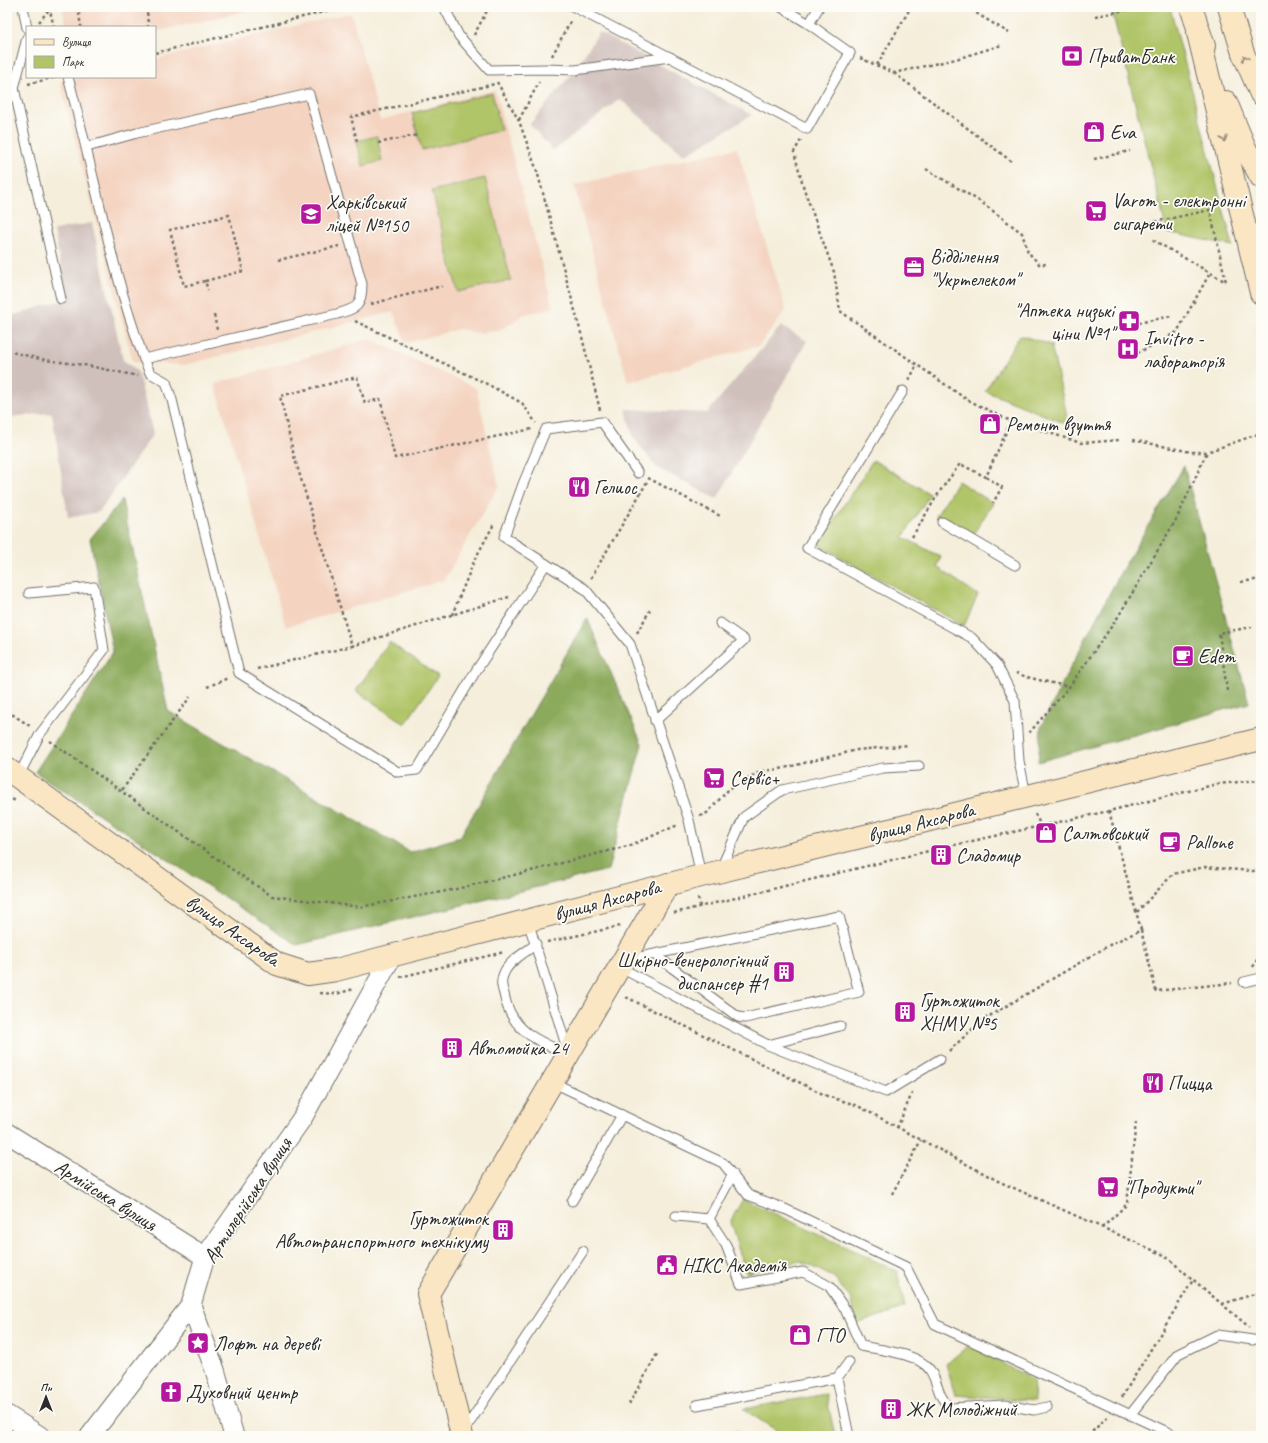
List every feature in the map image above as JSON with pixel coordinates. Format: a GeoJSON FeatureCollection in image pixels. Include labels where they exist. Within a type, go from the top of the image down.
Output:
{"type":"FeatureCollection","features":[{"type":"Feature","properties":{"kind":"street"},"geometry":{"type":"LineString","coordinates":[[1192,7],[1261,293]]}},
{"type":"Feature","properties":{"kind":"street"},"geometry":{"type":"LineString","coordinates":[[1229,7],[1243,53],[1261,94]]}},
{"type":"Feature","properties":{"kind":"street"},"geometry":{"type":"LineString","coordinates":[[1198,33],[1245,148],[1261,177]]}},
{"type":"Feature","properties":{"kind":"street","name":"вулиця Ахсарова"},"geometry":{"type":"LineString","coordinates":[[13,773],[278,964],[308,974],[336,970],[668,884],[1261,739]]}},
{"type":"Feature","properties":{"kind":"street"},"geometry":{"type":"LineString","coordinates":[[462,1435],[428,1294],[668,884]]}},
{"type":"Feature","properties":{"kind":"street","name":"Артилерійська вулиця"},"geometry":{"type":"LineString","coordinates":[[90,1436],[191,1305],[205,1257],[302,1117],[392,956]]}},
{"type":"Feature","properties":{"kind":"street","name":"Армійська вулиця"},"geometry":{"type":"LineString","coordinates":[[7,1133],[205,1257]]}},
{"type":"Feature","properties":{"kind":"street"},"geometry":{"type":"LineString","coordinates":[[191,1305],[215,1370],[234,1436]]}},
{"type":"Feature","properties":{"kind":"street"},"geometry":{"type":"LineString","coordinates":[[7,1414],[40,1436]]}},
{"type":"Feature","properties":{"kind":"lane"},"geometry":{"type":"LineString","coordinates":[[23,7],[27,26]]}},
{"type":"Feature","properties":{"kind":"lane"},"geometry":{"type":"LineString","coordinates":[[444,7],[459,36],[489,70],[545,68],[575,70],[670,57]]}},
{"type":"Feature","properties":{"kind":"lane"},"geometry":{"type":"LineString","coordinates":[[574,7],[807,129],[850,53],[809,24],[781,7]]}},
{"type":"Feature","properties":{"kind":"lane"},"geometry":{"type":"LineString","coordinates":[[809,24],[819,7]]}},
{"type":"Feature","properties":{"kind":"lane"},"geometry":{"type":"LineString","coordinates":[[26,41],[10,89],[61,299]]}},
{"type":"Feature","properties":{"kind":"lane"},"geometry":{"type":"LineString","coordinates":[[68,78],[87,147],[108,240],[132,327],[150,373],[166,382],[172,400],[239,673],[398,772],[417,770],[474,674],[532,588],[546,564]]}},
{"type":"Feature","properties":{"kind":"lane"},"geometry":{"type":"LineString","coordinates":[[87,147],[137,133],[309,94],[351,243],[362,284],[361,301],[355,309],[144,359]]}},
{"type":"Feature","properties":{"kind":"lane"},"geometry":{"type":"LineString","coordinates":[[903,391],[807,548],[972,638],[997,665],[1015,702],[1018,746],[1026,796]]}},
{"type":"Feature","properties":{"kind":"lane"},"geometry":{"type":"LineString","coordinates":[[638,473],[602,422],[546,429],[523,484],[504,537],[585,589],[630,644],[689,820],[710,874]]}},
{"type":"Feature","properties":{"kind":"lane"},"geometry":{"type":"LineString","coordinates":[[942,522],[1015,565]]}},
{"type":"Feature","properties":{"kind":"lane"},"geometry":{"type":"LineString","coordinates":[[13,773],[40,734],[104,650],[94,587],[29,593]]}},
{"type":"Feature","properties":{"kind":"lane"},"geometry":{"type":"LineString","coordinates":[[655,721],[744,640],[720,623]]}},
{"type":"Feature","properties":{"kind":"lane"},"geometry":{"type":"LineString","coordinates":[[710,874],[744,817],[782,790],[883,768],[919,766]]}},
{"type":"Feature","properties":{"kind":"lane"},"geometry":{"type":"LineString","coordinates":[[621,964],[656,955],[839,916],[859,992],[745,1018],[738,1017],[656,955]]}},
{"type":"Feature","properties":{"kind":"lane"},"geometry":{"type":"LineString","coordinates":[[528,921],[568,1054]]}},
{"type":"Feature","properties":{"kind":"lane"},"geometry":{"type":"LineString","coordinates":[[536,944],[518,957],[504,972],[501,982],[506,1006],[515,1022],[534,1039],[568,1054]]}},
{"type":"Feature","properties":{"kind":"lane"},"geometry":{"type":"LineString","coordinates":[[621,964],[768,1044],[886,1092],[940,1059]]}},
{"type":"Feature","properties":{"kind":"lane"},"geometry":{"type":"LineString","coordinates":[[1244,982],[1261,978]]}},
{"type":"Feature","properties":{"kind":"lane"},"geometry":{"type":"LineString","coordinates":[[768,1044],[840,1026]]}},
{"type":"Feature","properties":{"kind":"lane"},"geometry":{"type":"LineString","coordinates":[[552,1082],[723,1163],[748,1195],[785,1210],[906,1267],[935,1324],[1176,1436]]}},
{"type":"Feature","properties":{"kind":"lane"},"geometry":{"type":"LineString","coordinates":[[572,1201],[622,1115]]}},
{"type":"Feature","properties":{"kind":"lane"},"geometry":{"type":"LineString","coordinates":[[709,1219],[733,1174]]}},
{"type":"Feature","properties":{"kind":"lane"},"geometry":{"type":"LineString","coordinates":[[676,1216],[709,1219]]}},
{"type":"Feature","properties":{"kind":"lane"},"geometry":{"type":"LineString","coordinates":[[709,1219],[726,1245],[741,1284],[803,1272],[829,1286],[845,1309],[860,1347],[913,1357],[930,1370],[942,1399],[950,1408],[1005,1405],[1034,1410],[1047,1407]]}},
{"type":"Feature","properties":{"kind":"lane"},"geometry":{"type":"LineString","coordinates":[[462,1435],[583,1251]]}},
{"type":"Feature","properties":{"kind":"lane"},"geometry":{"type":"LineString","coordinates":[[1130,1415],[1178,1354],[1217,1335],[1253,1340]]}},
{"type":"Feature","properties":{"kind":"lane"},"geometry":{"type":"LineString","coordinates":[[697,1405],[837,1378],[849,1362]]}},
{"type":"Feature","properties":{"kind":"lane"},"geometry":{"type":"LineString","coordinates":[[837,1378],[849,1436]]}},
{"type":"Feature","properties":{"kind":"path"},"geometry":{"type":"LineString","coordinates":[[78,7],[81,26]]}},
{"type":"Feature","properties":{"kind":"path"},"geometry":{"type":"LineString","coordinates":[[147,7],[148,26]]}},
{"type":"Feature","properties":{"kind":"path"},"geometry":{"type":"LineString","coordinates":[[156,53],[344,7]]}},
{"type":"Feature","properties":{"kind":"path"},"geometry":{"type":"LineString","coordinates":[[468,46],[489,7]]}},
{"type":"Feature","properties":{"kind":"path"},"geometry":{"type":"LineString","coordinates":[[876,66],[912,7]]}},
{"type":"Feature","properties":{"kind":"path"},"geometry":{"type":"LineString","coordinates":[[966,7],[1009,33]]}},
{"type":"Feature","properties":{"kind":"path"},"geometry":{"type":"LineString","coordinates":[[1096,16],[1146,7]]}},
{"type":"Feature","properties":{"kind":"path"},"geometry":{"type":"LineString","coordinates":[[35,26],[50,8]]}},
{"type":"Feature","properties":{"kind":"path"},"geometry":{"type":"LineString","coordinates":[[50,8],[54,26]]}},
{"type":"Feature","properties":{"kind":"path"},"geometry":{"type":"LineString","coordinates":[[894,73],[956,59],[1002,45]]}},
{"type":"Feature","properties":{"kind":"path"},"geometry":{"type":"LineString","coordinates":[[850,53],[894,73],[1011,161]]}},
{"type":"Feature","properties":{"kind":"path"},"geometry":{"type":"LineString","coordinates":[[489,70],[519,120],[536,172],[582,333],[598,397],[602,422]]}},
{"type":"Feature","properties":{"kind":"path"},"geometry":{"type":"LineString","coordinates":[[10,89],[53,78]]}},
{"type":"Feature","properties":{"kind":"path"},"geometry":{"type":"LineString","coordinates":[[357,141],[351,118],[497,83]]}},
{"type":"Feature","properties":{"kind":"path"},"geometry":{"type":"LineString","coordinates":[[807,129],[794,152],[804,189],[834,272],[840,311],[966,399],[1011,421],[1081,443],[1120,440]]}},
{"type":"Feature","properties":{"kind":"path"},"geometry":{"type":"LineString","coordinates":[[378,143],[418,135]]}},
{"type":"Feature","properties":{"kind":"path"},"geometry":{"type":"LineString","coordinates":[[1094,160],[1130,151]]}},
{"type":"Feature","properties":{"kind":"path"},"geometry":{"type":"LineString","coordinates":[[926,169],[981,202],[1022,233],[1028,252],[1040,265],[1046,264]]}},
{"type":"Feature","properties":{"kind":"path"},"geometry":{"type":"LineString","coordinates":[[1149,223],[1210,210],[1226,282],[1153,240]]}},
{"type":"Feature","properties":{"kind":"path"},"geometry":{"type":"LineString","coordinates":[[229,215],[243,271],[205,281],[184,286],[170,230],[229,215]]}},
{"type":"Feature","properties":{"kind":"path"},"geometry":{"type":"LineString","coordinates":[[278,260],[351,243]]}},
{"type":"Feature","properties":{"kind":"path"},"geometry":{"type":"LineString","coordinates":[[1132,356],[1177,332],[1210,273]]}},
{"type":"Feature","properties":{"kind":"path"},"geometry":{"type":"LineString","coordinates":[[205,281],[208,290]]}},
{"type":"Feature","properties":{"kind":"path"},"geometry":{"type":"LineString","coordinates":[[355,309],[442,286]]}},
{"type":"Feature","properties":{"kind":"path"},"geometry":{"type":"LineString","coordinates":[[337,314],[376,330],[522,403],[540,427],[395,458],[380,399],[364,404],[357,376],[280,396],[294,456],[352,646]]}},
{"type":"Feature","properties":{"kind":"path"},"geometry":{"type":"LineString","coordinates":[[1138,322],[1172,316]]}},
{"type":"Feature","properties":{"kind":"path"},"geometry":{"type":"LineString","coordinates":[[7,352],[135,377],[150,373]]}},
{"type":"Feature","properties":{"kind":"path"},"geometry":{"type":"LineString","coordinates":[[903,391],[917,364]]}},
{"type":"Feature","properties":{"kind":"path"},"geometry":{"type":"LineString","coordinates":[[986,477],[1011,421]]}},
{"type":"Feature","properties":{"kind":"path"},"geometry":{"type":"LineString","coordinates":[[1133,440],[1192,452],[1207,452],[1261,433]]}},
{"type":"Feature","properties":{"kind":"path"},"geometry":{"type":"LineString","coordinates":[[1018,746],[1069,687],[1118,617],[1173,524],[1207,452]]}},
{"type":"Feature","properties":{"kind":"path"},"geometry":{"type":"LineString","coordinates":[[912,537],[940,491],[960,464],[1002,487],[993,503]]}},
{"type":"Feature","properties":{"kind":"path"},"geometry":{"type":"LineString","coordinates":[[638,473],[722,517]]}},
{"type":"Feature","properties":{"kind":"path"},"geometry":{"type":"LineString","coordinates":[[585,589],[630,509],[649,479]]}},
{"type":"Feature","properties":{"kind":"path"},"geometry":{"type":"LineString","coordinates":[[452,615],[475,559],[498,517]]}},
{"type":"Feature","properties":{"kind":"path"},"geometry":{"type":"LineString","coordinates":[[1241,582],[1261,579]]}},
{"type":"Feature","properties":{"kind":"path"},"geometry":{"type":"LineString","coordinates":[[207,687],[239,673],[352,646],[532,588]]}},
{"type":"Feature","properties":{"kind":"path"},"geometry":{"type":"LineString","coordinates":[[630,644],[650,610]]}},
{"type":"Feature","properties":{"kind":"path"},"geometry":{"type":"LineString","coordinates":[[1227,691],[1218,633],[1252,627]]}},
{"type":"Feature","properties":{"kind":"path"},"geometry":{"type":"LineString","coordinates":[[997,665],[1028,679],[1037,679],[1069,687]]}},
{"type":"Feature","properties":{"kind":"path"},"geometry":{"type":"LineString","coordinates":[[122,790],[190,697]]}},
{"type":"Feature","properties":{"kind":"path"},"geometry":{"type":"LineString","coordinates":[[7,711],[272,896],[360,907],[452,890],[632,845],[706,813],[730,789],[761,771],[857,750],[909,745]]}},
{"type":"Feature","properties":{"kind":"path"},"geometry":{"type":"LineString","coordinates":[[674,913],[945,847],[1109,811],[1217,784],[1261,780]]}},
{"type":"Feature","properties":{"kind":"path"},"geometry":{"type":"LineString","coordinates":[[7,796],[20,804]]}},
{"type":"Feature","properties":{"kind":"path"},"geometry":{"type":"LineString","coordinates":[[1109,811],[1142,930],[1156,991],[1244,982],[1261,953]]}},
{"type":"Feature","properties":{"kind":"path"},"geometry":{"type":"LineString","coordinates":[[1137,912],[1173,874],[1205,867],[1254,871],[1261,870]]}},
{"type":"Feature","properties":{"kind":"path"},"geometry":{"type":"LineString","coordinates":[[698,898],[700,907]]}},
{"type":"Feature","properties":{"kind":"path"},"geometry":{"type":"LineString","coordinates":[[536,944],[622,925]]}},
{"type":"Feature","properties":{"kind":"path"},"geometry":{"type":"LineString","coordinates":[[940,1059],[981,1021],[1113,943],[1142,930]]}},
{"type":"Feature","properties":{"kind":"path"},"geometry":{"type":"LineString","coordinates":[[317,993],[336,994],[506,952]]}},
{"type":"Feature","properties":{"kind":"path"},"geometry":{"type":"LineString","coordinates":[[626,997],[827,1096],[856,1105],[998,1181],[1164,1255],[1252,1329]]}},
{"type":"Feature","properties":{"kind":"path"},"geometry":{"type":"LineString","coordinates":[[898,1128],[914,1088]]}},
{"type":"Feature","properties":{"kind":"path"},"geometry":{"type":"LineString","coordinates":[[1102,1228],[1127,1204],[1136,1122]]}},
{"type":"Feature","properties":{"kind":"path"},"geometry":{"type":"LineString","coordinates":[[892,1194],[921,1140]]}},
{"type":"Feature","properties":{"kind":"path"},"geometry":{"type":"LineString","coordinates":[[1088,1436],[1115,1408],[1193,1280]]}},
{"type":"Feature","properties":{"kind":"path"},"geometry":{"type":"LineString","coordinates":[[1221,1304],[1261,1292]]}},
{"type":"Feature","properties":{"kind":"path"},"geometry":{"type":"LineString","coordinates":[[629,1404],[657,1354]]}},
{"type":"Feature","properties":{"kind":"path"},"geometry":{"type":"LineString","coordinates":[[734,1436],[738,1431]]}},
{"type":"Feature","properties":{"kind":"shaded area"},"geometry":{"type":"Polygon","coordinates":[[[62,7],[263,7],[156,32],[156,26],[67,26],[62,7]]]}},
{"type":"Feature","properties":{"kind":"shaded area","name":"Харківський ліцей №150"},"geometry":{"type":"Polygon","coordinates":[[[351,13],[380,120],[495,90],[553,308],[525,314],[499,331],[478,333],[459,329],[406,343],[393,312],[184,365],[133,362],[60,82],[76,78],[156,78],[156,59],[351,13]]]}},
{"type":"Feature","properties":{"kind":"shaded area"},"geometry":{"type":"Polygon","coordinates":[[[599,32],[752,115],[684,155],[620,99],[553,151],[530,124],[575,70],[599,32]]]}},
{"type":"Feature","properties":{"kind":"shaded area"},"geometry":{"type":"Polygon","coordinates":[[[737,148],[786,310],[759,346],[628,382],[574,185],[737,148]]]}},
{"type":"Feature","properties":{"kind":"shaded area"},"geometry":{"type":"Polygon","coordinates":[[[92,223],[123,360],[138,372],[153,434],[99,512],[68,518],[52,413],[7,417],[7,317],[67,299],[54,230],[92,223]]]}},
{"type":"Feature","properties":{"kind":"shaded area"},"geometry":{"type":"Polygon","coordinates":[[[781,326],[807,341],[717,499],[656,467],[633,437],[626,409],[707,413],[781,326]]]}},
{"type":"Feature","properties":{"kind":"shaded area"},"geometry":{"type":"Polygon","coordinates":[[[369,339],[476,388],[499,486],[444,580],[286,627],[215,384],[369,339]]]}},
{"type":"Feature","properties":{"kind":"green space"},"geometry":{"type":"Polygon","coordinates":[[[1111,7],[1170,7],[1233,246],[1167,232],[1111,7]]]}},
{"type":"Feature","properties":{"kind":"green space"},"geometry":{"type":"Polygon","coordinates":[[[492,93],[501,130],[422,150],[412,113],[492,93]]]}},
{"type":"Feature","properties":{"kind":"green space"},"geometry":{"type":"Polygon","coordinates":[[[377,136],[382,161],[363,166],[357,141],[377,136]]]}},
{"type":"Feature","properties":{"kind":"green space"},"geometry":{"type":"Polygon","coordinates":[[[485,178],[511,280],[458,292],[432,191],[485,178]]]}},
{"type":"Feature","properties":{"kind":"green space"},"geometry":{"type":"Polygon","coordinates":[[[1020,335],[1051,345],[1069,425],[985,391],[1020,335]]]}},
{"type":"Feature","properties":{"kind":"green space"},"geometry":{"type":"Polygon","coordinates":[[[873,460],[930,494],[903,537],[941,557],[937,567],[978,595],[964,626],[818,545],[873,460]]]}},
{"type":"Feature","properties":{"kind":"green space"},"geometry":{"type":"Polygon","coordinates":[[[1184,466],[1249,703],[1038,762],[1041,727],[1068,672],[1123,568],[1184,466]]]}},
{"type":"Feature","properties":{"kind":"green space"},"geometry":{"type":"Polygon","coordinates":[[[958,481],[993,503],[971,538],[936,516],[958,481]]]}},
{"type":"Feature","properties":{"kind":"green space"},"geometry":{"type":"Polygon","coordinates":[[[122,500],[168,711],[410,852],[460,837],[587,618],[642,744],[608,870],[297,945],[35,772],[113,652],[90,539],[122,500]]]}},
{"type":"Feature","properties":{"kind":"green space"},"geometry":{"type":"Polygon","coordinates":[[[389,642],[438,676],[405,724],[356,691],[389,642]]]}},
{"type":"Feature","properties":{"kind":"green space"},"geometry":{"type":"Polygon","coordinates":[[[743,1199],[897,1271],[905,1307],[857,1324],[851,1299],[833,1277],[801,1261],[746,1273],[730,1222],[743,1199]]]}},
{"type":"Feature","properties":{"kind":"green space"},"geometry":{"type":"Polygon","coordinates":[[[969,1345],[1033,1380],[1035,1401],[955,1395],[946,1364],[969,1345]]]}},
{"type":"Feature","properties":{"kind":"green space"},"geometry":{"type":"Polygon","coordinates":[[[826,1394],[835,1436],[785,1436],[743,1409],[826,1394]]]}},
{"type":"Feature","properties":{"kind":"place","name":"ПриватБанк"},"geometry":{"type":"Point","coordinates":[1072,56]}},
{"type":"Feature","properties":{"kind":"place","name":"Eva"},"geometry":{"type":"Point","coordinates":[1094,132]}},
{"type":"Feature","properties":{"kind":"place","name":"Varom - електронні сигарети"},"geometry":{"type":"Point","coordinates":[1096,211]}},
{"type":"Feature","properties":{"kind":"place","name":"Харківський ліцей №150"},"geometry":{"type":"Point","coordinates":[311,214]}},
{"type":"Feature","properties":{"kind":"place","name":"Відділення \"Укртелеком\""},"geometry":{"type":"Point","coordinates":[914,267]}},
{"type":"Feature","properties":{"kind":"place","name":"\"Аптека низькі ціни №1\""},"geometry":{"type":"Point","coordinates":[1129,321]}},
{"type":"Feature","properties":{"kind":"place","name":"Invitro - лабораторія"},"geometry":{"type":"Point","coordinates":[1128,349]}},
{"type":"Feature","properties":{"kind":"place","name":"Ремонт взуття"},"geometry":{"type":"Point","coordinates":[990,424]}},
{"type":"Feature","properties":{"kind":"place","name":"Гелиос"},"geometry":{"type":"Point","coordinates":[579,487]}},
{"type":"Feature","properties":{"kind":"place","name":"Edem"},"geometry":{"type":"Point","coordinates":[1183,656]}},
{"type":"Feature","properties":{"kind":"place","name":"Сервіс+"},"geometry":{"type":"Point","coordinates":[714,778]}},
{"type":"Feature","properties":{"kind":"place","name":"Салтовський"},"geometry":{"type":"Point","coordinates":[1046,833]}},
{"type":"Feature","properties":{"kind":"place","name":"Pallone"},"geometry":{"type":"Point","coordinates":[1170,842]}},
{"type":"Feature","properties":{"kind":"place","name":"Сладомир"},"geometry":{"type":"Point","coordinates":[941,855]}},
{"type":"Feature","properties":{"kind":"place","name":"Шкірно-венерологічний диспансер #1"},"geometry":{"type":"Point","coordinates":[784,972]}},
{"type":"Feature","properties":{"kind":"place","name":"Гуртожиток ХНМУ №5"},"geometry":{"type":"Point","coordinates":[905,1012]}},
{"type":"Feature","properties":{"kind":"place","name":"Автомойка 24"},"geometry":{"type":"Point","coordinates":[452,1048]}},
{"type":"Feature","properties":{"kind":"place","name":"Пицца"},"geometry":{"type":"Point","coordinates":[1153,1083]}},
{"type":"Feature","properties":{"kind":"place","name":"\"Продукти\""},"geometry":{"type":"Point","coordinates":[1108,1187]}},
{"type":"Feature","properties":{"kind":"place","name":"Гуртожиток Автотранспортного технікуму"},"geometry":{"type":"Point","coordinates":[503,1230]}},
{"type":"Feature","properties":{"kind":"place","name":"НІКС Академія"},"geometry":{"type":"Point","coordinates":[667,1265]}},
{"type":"Feature","properties":{"kind":"place","name":"ГТО"},"geometry":{"type":"Point","coordinates":[800,1335]}},
{"type":"Feature","properties":{"kind":"place","name":"Лофт на дереві"},"geometry":{"type":"Point","coordinates":[198,1343]}},
{"type":"Feature","properties":{"kind":"place","name":"Духовний центр"},"geometry":{"type":"Point","coordinates":[171,1392]}},
{"type":"Feature","properties":{"kind":"place","name":"ЖК Молодіжний"},"geometry":{"type":"Point","coordinates":[891,1409]}}]}
